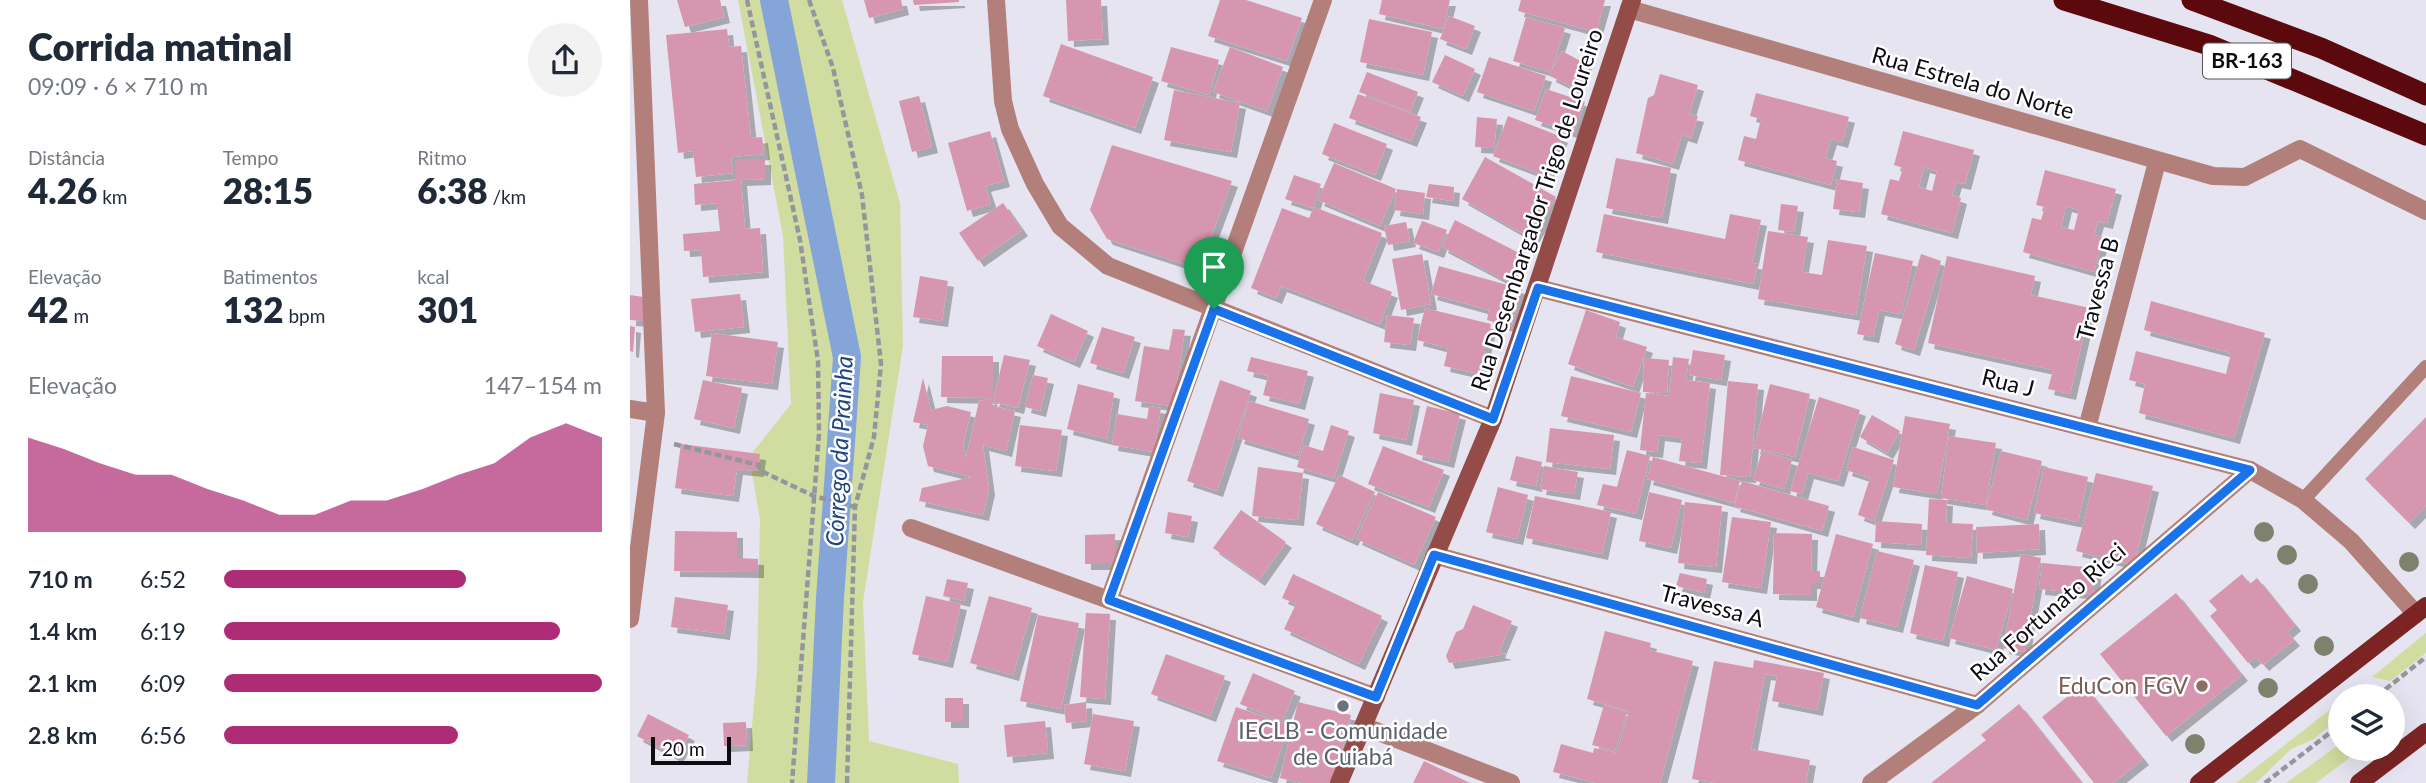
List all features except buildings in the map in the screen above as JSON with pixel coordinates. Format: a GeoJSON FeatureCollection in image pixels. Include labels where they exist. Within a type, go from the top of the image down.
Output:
{"type":"FeatureCollection","features":[{"type":"Feature","properties":{"kind":"highway","name":"BR-163"},"geometry":{"type":"LineString","coordinates":[[2064,0],[2208,45],[2426,135]]}},
{"type":"Feature","properties":{"kind":"highway","name":"BR-163"},"geometry":{"type":"LineString","coordinates":[[2192,0],[2321,48],[2426,95]]}},
{"type":"Feature","properties":{"kind":"main road"},"geometry":{"type":"LineString","coordinates":[[2199,783],[2421,610]]}},
{"type":"Feature","properties":{"kind":"main road"},"geometry":{"type":"LineString","coordinates":[[2359,783],[2426,732]]}},
{"type":"Feature","properties":{"kind":"street"},"geometry":{"type":"LineString","coordinates":[[630,619],[656,413],[639,0]]}},
{"type":"Feature","properties":{"kind":"street"},"geometry":{"type":"LineString","coordinates":[[996,0],[1003,102],[1010,129],[1035,184],[1060,226],[1108,266],[1493,419]]}},
{"type":"Feature","properties":{"kind":"street"},"geometry":{"type":"LineString","coordinates":[[1109,600],[1323,0]]}},
{"type":"Feature","properties":{"kind":"street","name":"Rua Estrela do Norte"},"geometry":{"type":"LineString","coordinates":[[1631,5],[2157,162],[2230,178],[2259,172],[2300,149],[2426,211]]}},
{"type":"Feature","properties":{"kind":"street","name":"Rua Desembargador Trigo de Loureiro"},"geometry":{"type":"LineString","coordinates":[[1339,783],[1493,419],[1631,5]]}},
{"type":"Feature","properties":{"kind":"street","name":"Travessa B"},"geometry":{"type":"LineString","coordinates":[[2087,428],[2157,162]]}},
{"type":"Feature","properties":{"kind":"street","name":"Rua J"},"geometry":{"type":"LineString","coordinates":[[1538,288],[2250,470],[2303,499],[2421,610]]}},
{"type":"Feature","properties":{"kind":"street"},"geometry":{"type":"LineString","coordinates":[[630,410],[656,413]]}},
{"type":"Feature","properties":{"kind":"street","name":"Rua Fortunato Ricci"},"geometry":{"type":"LineString","coordinates":[[1871,783],[1977,705],[2250,470]]}},
{"type":"Feature","properties":{"kind":"street"},"geometry":{"type":"LineString","coordinates":[[911,528],[1376,697]]}},
{"type":"Feature","properties":{"kind":"street","name":"Travessa A"},"geometry":{"type":"LineString","coordinates":[[1434,555],[1977,705]]}},
{"type":"Feature","properties":{"kind":"street"},"geometry":{"type":"LineString","coordinates":[[1363,726],[1511,783]]}},
{"type":"Feature","properties":{"kind":"lane"},"geometry":{"type":"LineString","coordinates":[[2303,499],[2426,367]]}},
{"type":"Feature","properties":{"kind":"path"},"geometry":{"type":"LineString","coordinates":[[747,0],[800,240],[818,361],[819,434],[792,783]]}},
{"type":"Feature","properties":{"kind":"path"},"geometry":{"type":"LineString","coordinates":[[809,0],[833,68],[856,170],[873,272],[881,364],[874,438],[855,507],[847,783]]}},
{"type":"Feature","properties":{"kind":"path"},"geometry":{"type":"LineString","coordinates":[[654,437],[758,465],[761,471],[814,496],[855,507]]}},
{"type":"Feature","properties":{"kind":"path"},"geometry":{"type":"LineString","coordinates":[[2392,684],[2426,657]]}},
{"type":"Feature","properties":{"kind":"path"},"geometry":{"type":"LineString","coordinates":[[2265,783],[2328,734]]}},
{"type":"Feature","properties":{"kind":"green space"},"geometry":{"type":"Polygon","coordinates":[[[738,0],[842,0],[900,203],[903,346],[863,602],[869,741],[958,764],[959,783],[747,783],[757,670],[760,519],[749,457],[791,404],[783,236],[738,0]]]}},
{"type":"Feature","properties":{"kind":"green space"},"geometry":{"type":"Polygon","coordinates":[[[2426,633],[2426,653],[2390,681],[2372,677],[2426,633]]]}},
{"type":"Feature","properties":{"kind":"green space"},"geometry":{"type":"Polygon","coordinates":[[[2328,711],[2328,727],[2314,739],[2291,749],[2256,783],[2236,783],[2328,711]]]}},
{"type":"Feature","properties":{"kind":"green space"},"geometry":{"type":"Polygon","coordinates":[[[2328,753],[2328,761],[2345,761],[2316,783],[2286,783],[2328,753]]]}},
{"type":"Feature","properties":{"kind":"waterway","name":"Córrego da Prainha"},"geometry":{"type":"LineString","coordinates":[[774,0],[847,357],[830,598],[821,783]]}},
{"type":"Feature","properties":{"kind":"place","name":"EduCon FGV"},"geometry":{"type":"Point","coordinates":[2202,686]}},
{"type":"Feature","properties":{"kind":"place","name":"IECLB - Comunidade de Cuiabá"},"geometry":{"type":"Point","coordinates":[1343,706]}},
{"type":"Feature","properties":{"kind":"route"},"geometry":{"type":"LineString","coordinates":[[1538,288],[2250,470],[1977,705],[1434,555],[1376,697],[1109,600],[1214,309],[1493,419],[1538,288]]}}]}
